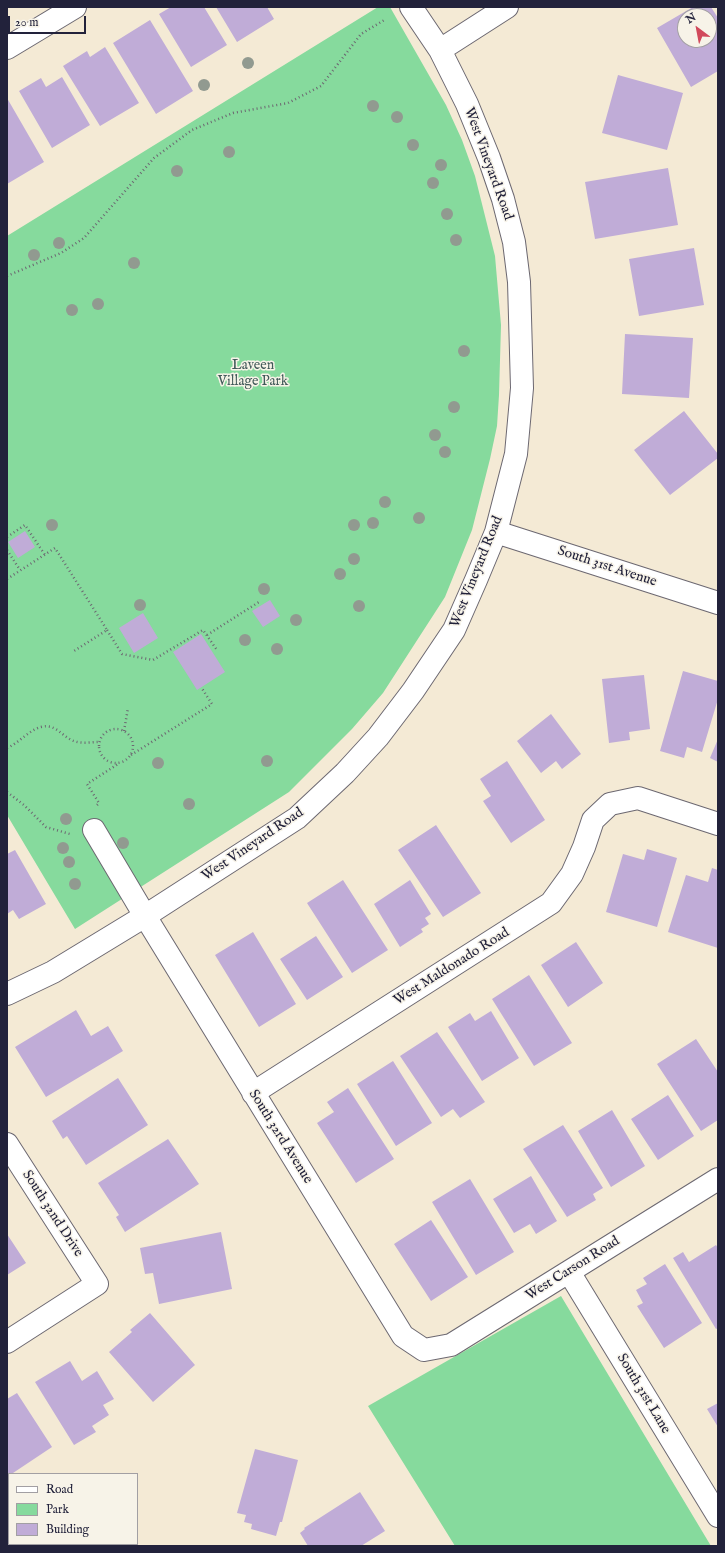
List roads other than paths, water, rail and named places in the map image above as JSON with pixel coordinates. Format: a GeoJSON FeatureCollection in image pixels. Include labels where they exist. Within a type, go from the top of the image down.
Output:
{"type":"FeatureCollection","features":[{"type":"Feature","properties":{"kind":"street"},"geometry":{"type":"LineString","coordinates":[[7,48],[75,7]]}},
{"type":"Feature","properties":{"kind":"street"},"geometry":{"type":"LineString","coordinates":[[411,7],[440,50],[507,7]]}},
{"type":"Feature","properties":{"kind":"street","name":"West Vineyard Road"},"geometry":{"type":"LineString","coordinates":[[7,994],[53,972],[145,916],[297,818],[345,773],[378,737],[414,691],[454,630],[496,532],[517,446],[522,388],[519,282],[514,242],[503,199],[467,104],[440,50]]}},
{"type":"Feature","properties":{"kind":"street","name":"South 31st Avenue"},"geometry":{"type":"LineString","coordinates":[[496,532],[718,603]]}},
{"type":"Feature","properties":{"kind":"street","name":"West Maldonado Road"},"geometry":{"type":"LineString","coordinates":[[253,1093],[551,903],[572,874],[584,847],[593,820],[610,804],[638,798],[718,824]]}},
{"type":"Feature","properties":{"kind":"street","name":"South 32rd Avenue"},"geometry":{"type":"LineString","coordinates":[[85,833],[145,916],[403,1336],[424,1350]]}},
{"type":"Feature","properties":{"kind":"street","name":"South 32nd Drive"},"geometry":{"type":"LineString","coordinates":[[7,1144],[97,1284],[7,1342]]}},
{"type":"Feature","properties":{"kind":"street","name":"West Carson Road"},"geometry":{"type":"LineString","coordinates":[[424,1350],[451,1345],[718,1179]]}},
{"type":"Feature","properties":{"kind":"street","name":"South 31st Lane"},"geometry":{"type":"LineString","coordinates":[[569,1272],[718,1516]]}},
{"type":"Feature","properties":{"kind":"park label","name":"Laveen Village Park"},"geometry":{"type":"Point","coordinates":[253,374]}}]}
